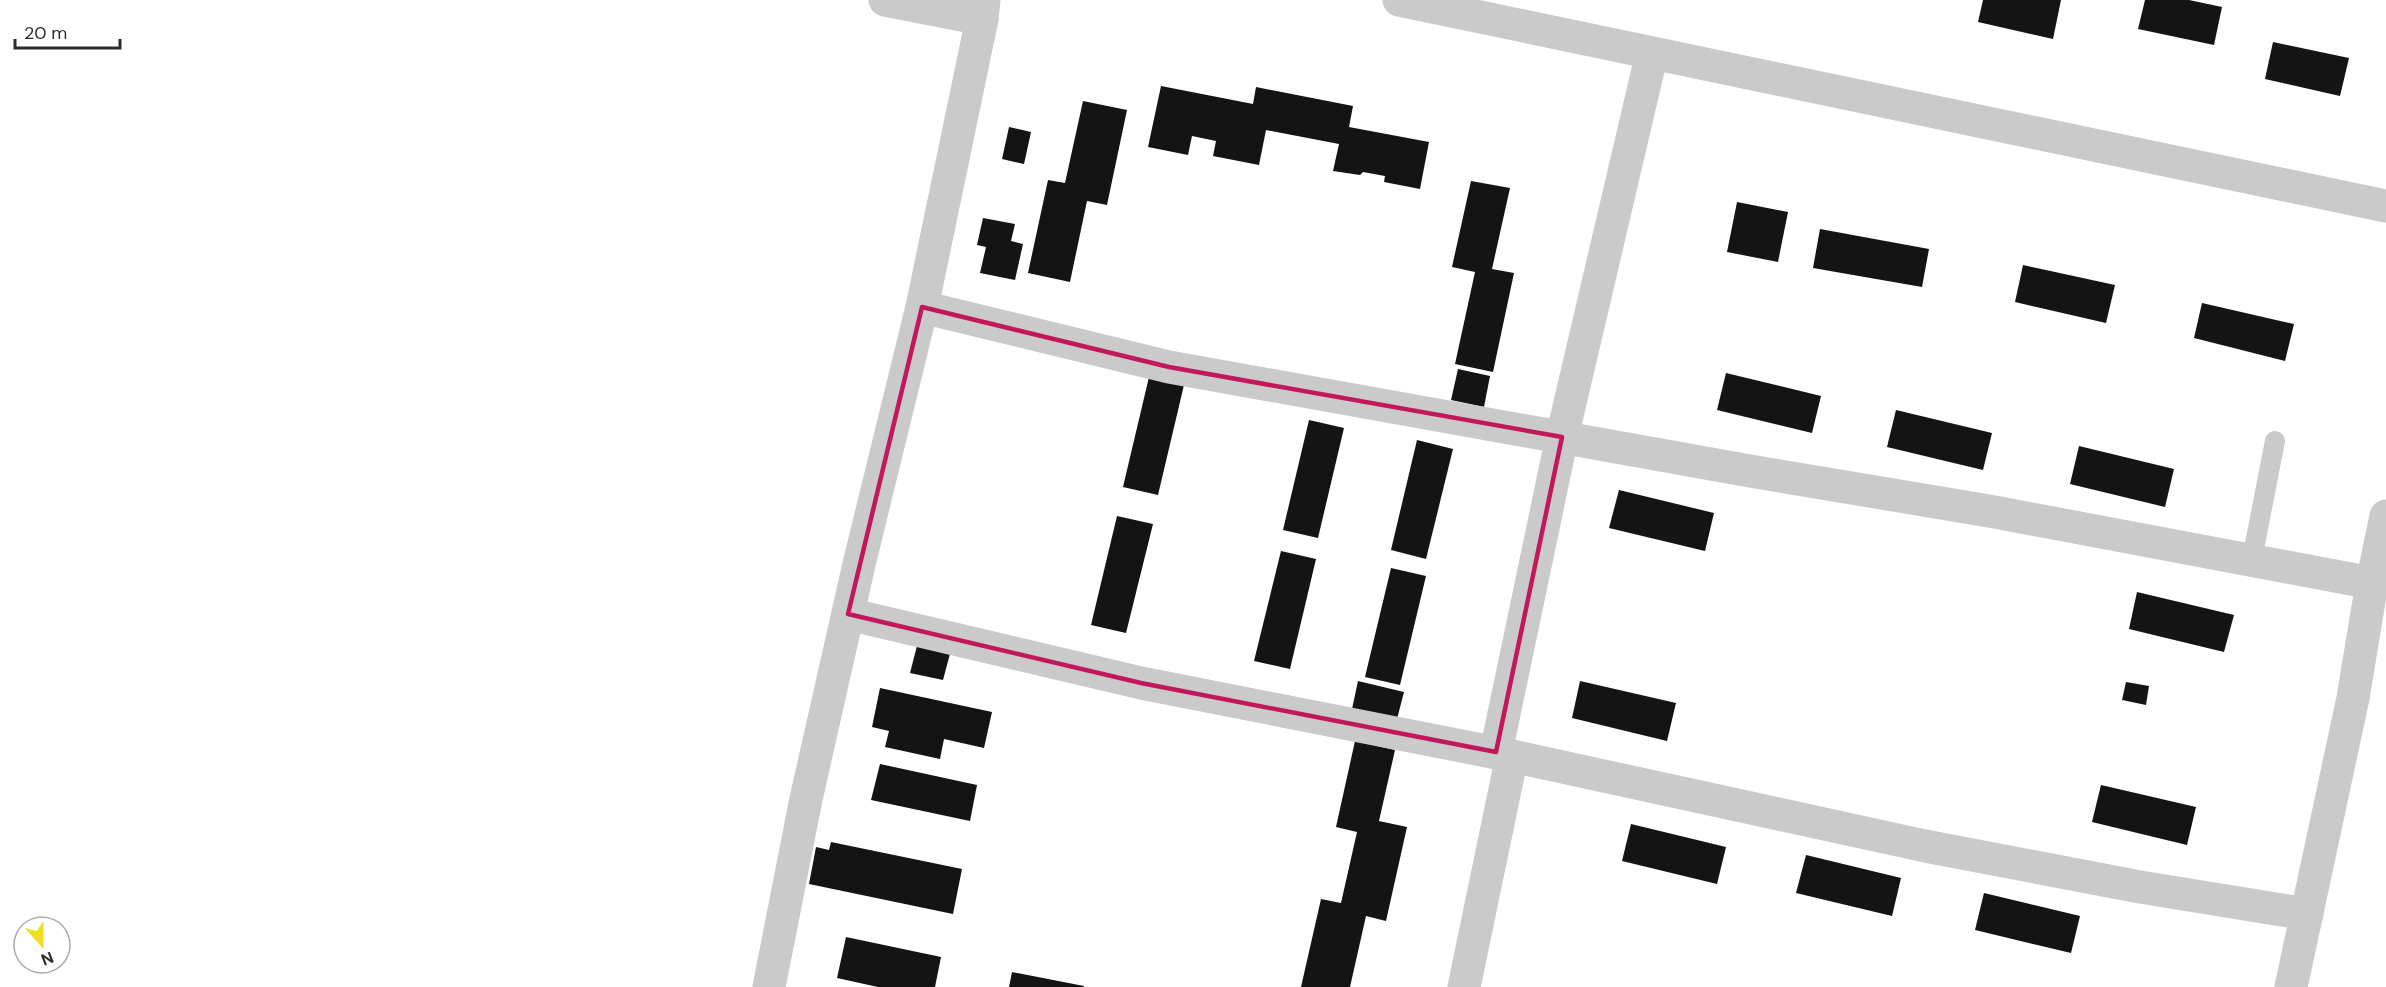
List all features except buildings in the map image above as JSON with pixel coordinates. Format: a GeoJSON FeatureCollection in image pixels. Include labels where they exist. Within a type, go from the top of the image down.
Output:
{"type":"FeatureCollection","features":[{"type":"Feature","properties":{"kind":"street"},"geometry":{"type":"LineString","coordinates":[[769,987],[806,799],[922,306],[983,9],[885,0]]}},
{"type":"Feature","properties":{"kind":"street"},"geometry":{"type":"LineString","coordinates":[[1399,0],[2386,206]]}},
{"type":"Feature","properties":{"kind":"street"},"geometry":{"type":"LineString","coordinates":[[1464,987],[1562,437],[1652,53]]}},
{"type":"Feature","properties":{"kind":"street"},"geometry":{"type":"LineString","coordinates":[[922,306],[1169,367],[1989,511],[2372,583]]}},
{"type":"Feature","properties":{"kind":"street"},"geometry":{"type":"LineString","coordinates":[[2291,987],[2324,843],[2386,516]]}},
{"type":"Feature","properties":{"kind":"street"},"geometry":{"type":"LineString","coordinates":[[848,614],[1141,683],[1504,754],[1925,846],[2140,887],[2307,914]]}},
{"type":"Feature","properties":{"kind":"lane"},"geometry":{"type":"LineString","coordinates":[[2252,559],[2275,441]]}},
{"type":"Feature","properties":{"kind":"highlighted area"},"geometry":{"type":"Polygon","coordinates":[[[922,307],[1169,367],[1562,437],[1496,752],[1141,683],[848,614],[922,307]]]}}]}
